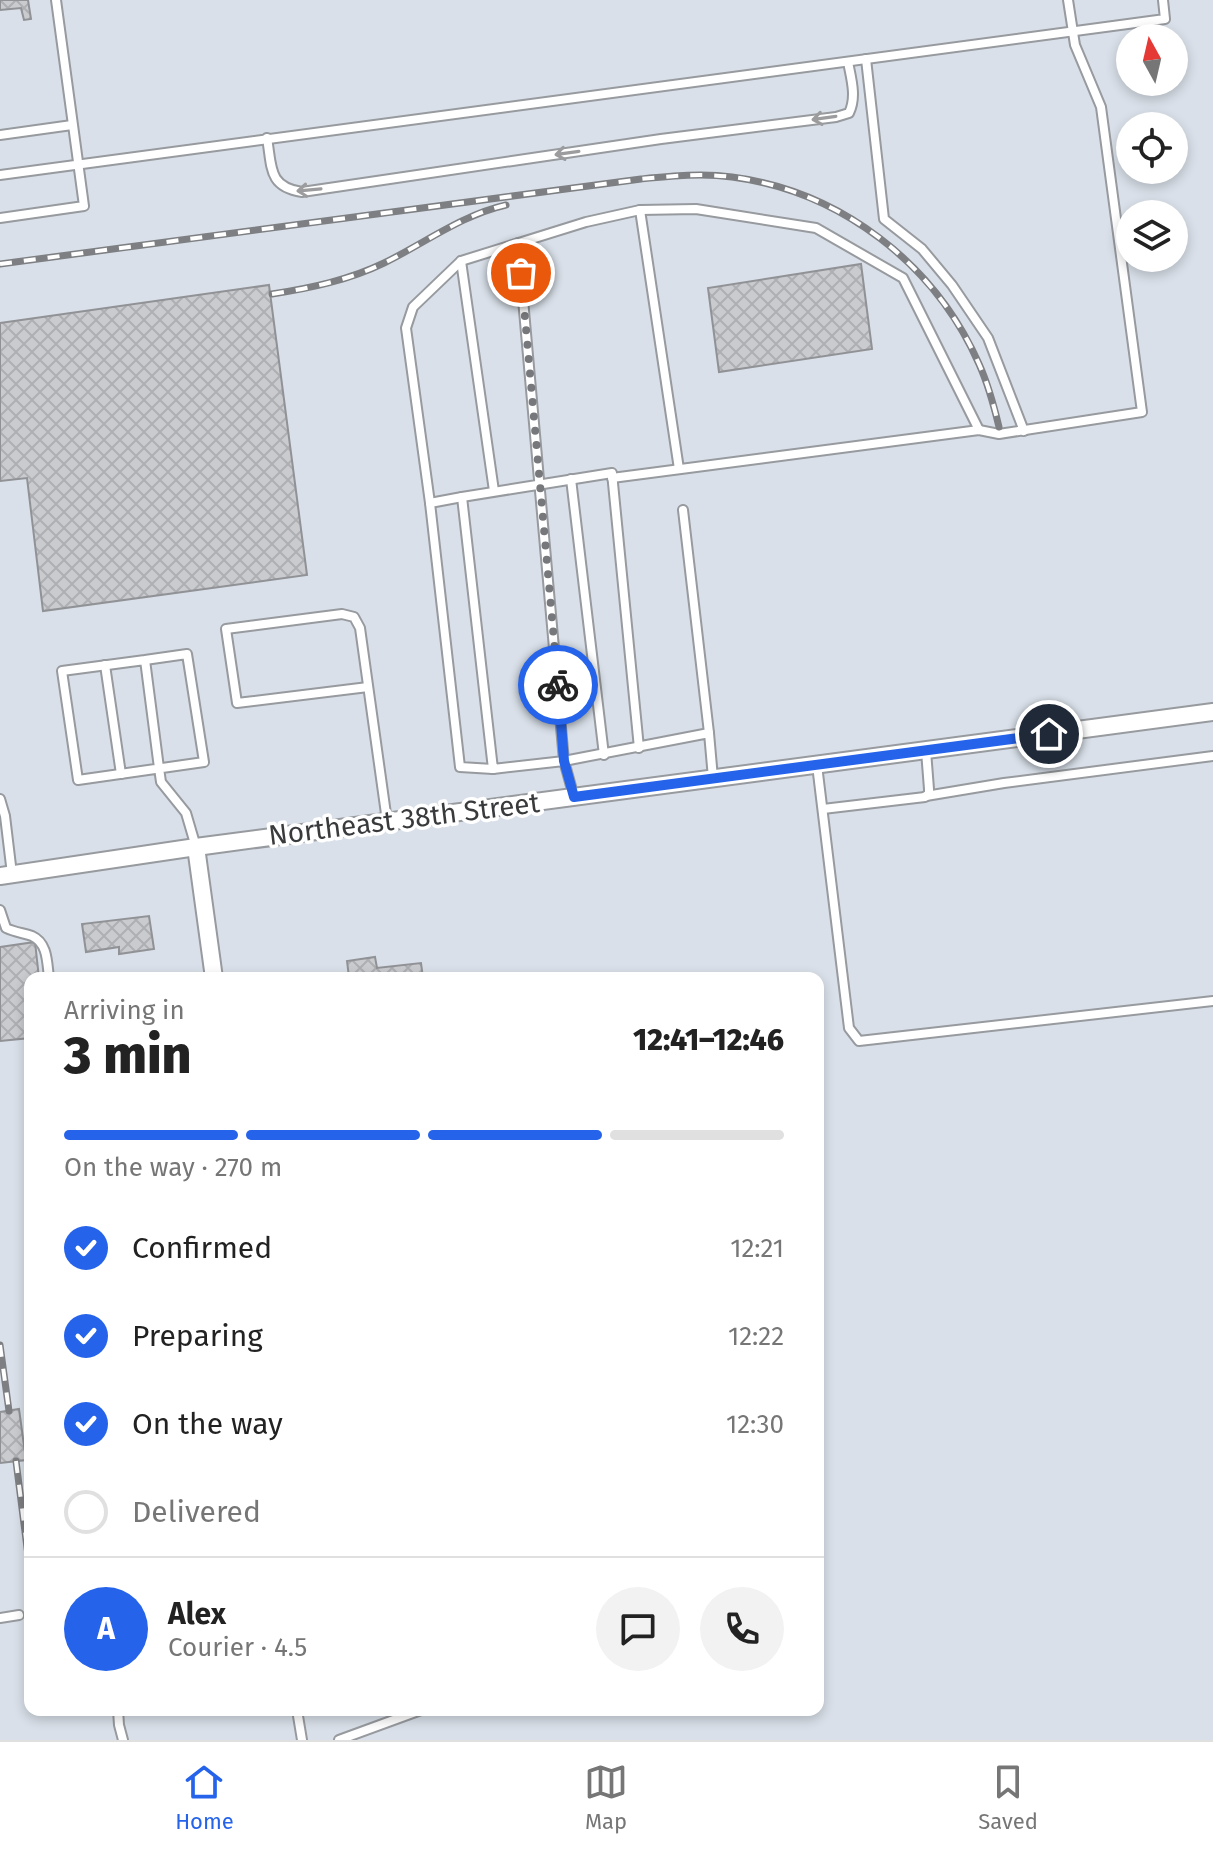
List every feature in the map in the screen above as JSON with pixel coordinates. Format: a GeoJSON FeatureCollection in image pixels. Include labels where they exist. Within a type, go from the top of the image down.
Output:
{"type":"FeatureCollection","features":[{"type":"Feature","properties":{"kind":"street","name":"Northeast 38th Street"},"geometry":{"type":"LineString","coordinates":[[6,875],[387,821],[1213,712]]}},
{"type":"Feature","properties":{"kind":"street"},"geometry":{"type":"LineString","coordinates":[[196,847],[213,972]]}},
{"type":"Feature","properties":{"kind":"lane"},"geometry":{"type":"LineString","coordinates":[[0,218],[84,206],[56,0]]}},
{"type":"Feature","properties":{"kind":"lane"},"geometry":{"type":"LineString","coordinates":[[612,478],[979,430],[999,434],[1024,431],[1142,412],[1101,107],[1075,45],[1068,0]]}},
{"type":"Feature","properties":{"kind":"lane"},"geometry":{"type":"LineString","coordinates":[[0,175],[1165,19],[1163,0]]}},
{"type":"Feature","properties":{"kind":"lane"},"geometry":{"type":"LineString","coordinates":[[866,59],[884,219],[922,249],[952,285],[988,338],[1024,431]]}},
{"type":"Feature","properties":{"kind":"lane"},"geometry":{"type":"LineString","coordinates":[[267,138],[273,175],[286,189],[302,192],[661,139],[836,117],[849,113],[852,106],[848,62]]}},
{"type":"Feature","properties":{"kind":"lane"},"geometry":{"type":"LineString","coordinates":[[0,135],[72,125]]}},
{"type":"Feature","properties":{"kind":"lane"},"geometry":{"type":"LineString","coordinates":[[709,733],[564,761],[493,769],[460,767],[430,503],[406,328],[413,307],[461,261],[586,222],[640,210],[696,209],[816,228],[903,278],[979,430]]}},
{"type":"Feature","properties":{"kind":"lane"},"geometry":{"type":"LineString","coordinates":[[640,210],[679,469]]}},
{"type":"Feature","properties":{"kind":"lane"},"geometry":{"type":"LineString","coordinates":[[518,243],[564,761],[574,797]]}},
{"type":"Feature","properties":{"kind":"lane"},"geometry":{"type":"LineString","coordinates":[[461,261],[494,491]]}},
{"type":"Feature","properties":{"kind":"lane"},"geometry":{"type":"LineString","coordinates":[[430,503],[612,473],[639,748]]}},
{"type":"Feature","properties":{"kind":"lane"},"geometry":{"type":"LineString","coordinates":[[571,479],[604,755]]}},
{"type":"Feature","properties":{"kind":"lane"},"geometry":{"type":"LineString","coordinates":[[462,497],[493,769]]}},
{"type":"Feature","properties":{"kind":"lane"},"geometry":{"type":"LineString","coordinates":[[683,510],[713,779]]}},
{"type":"Feature","properties":{"kind":"lane"},"geometry":{"type":"LineString","coordinates":[[368,687],[237,703],[226,629],[342,614],[354,617],[360,628],[387,821]]}},
{"type":"Feature","properties":{"kind":"lane"},"geometry":{"type":"LineString","coordinates":[[187,654],[204,762],[78,780],[62,671],[145,660],[187,654]]}},
{"type":"Feature","properties":{"kind":"lane"},"geometry":{"type":"LineString","coordinates":[[145,660],[161,782],[186,813],[196,847]]}},
{"type":"Feature","properties":{"kind":"lane"},"geometry":{"type":"LineString","coordinates":[[105,665],[121,774]]}},
{"type":"Feature","properties":{"kind":"lane"},"geometry":{"type":"LineString","coordinates":[[926,750],[929,789],[926,796]]}},
{"type":"Feature","properties":{"kind":"lane"},"geometry":{"type":"LineString","coordinates":[[823,809],[1213,756]]}},
{"type":"Feature","properties":{"kind":"lane"},"geometry":{"type":"LineString","coordinates":[[817,765],[849,1028],[859,1041],[1213,1001]]}},
{"type":"Feature","properties":{"kind":"lane"},"geometry":{"type":"LineString","coordinates":[[0,799],[5,816],[6,875]]}},
{"type":"Feature","properties":{"kind":"lane"},"geometry":{"type":"LineString","coordinates":[[0,910],[6,928],[34,937],[41,943],[48,972]]}},
{"type":"Feature","properties":{"kind":"lane"},"geometry":{"type":"LineString","coordinates":[[0,1618],[19,1615]]}},
{"type":"Feature","properties":{"kind":"lane"},"geometry":{"type":"LineString","coordinates":[[118,1716],[123,1740]]}},
{"type":"Feature","properties":{"kind":"lane"},"geometry":{"type":"LineString","coordinates":[[298,1716],[302,1740]]}},
{"type":"Feature","properties":{"kind":"lane"},"geometry":{"type":"LineString","coordinates":[[339,1740],[405,1716]]}},
{"type":"Feature","properties":{"kind":"shaded area"},"geometry":{"type":"Polygon","coordinates":[[[0,0],[1213,0],[1213,1740],[0,1740],[0,0]]]}},
{"type":"Feature","properties":{"kind":"building"},"geometry":{"type":"Polygon","coordinates":[[[0,0],[28,0],[31,19],[24,20],[21,8],[0,10],[0,0]]]}},
{"type":"Feature","properties":{"kind":"building"},"geometry":{"type":"Polygon","coordinates":[[[861,264],[872,349],[719,372],[708,288],[861,264]]]}},
{"type":"Feature","properties":{"kind":"building"},"geometry":{"type":"Polygon","coordinates":[[[269,285],[307,575],[43,611],[27,478],[0,481],[0,323],[269,285]]]}},
{"type":"Feature","properties":{"kind":"building"},"geometry":{"type":"Polygon","coordinates":[[[149,916],[154,949],[119,954],[119,947],[86,952],[82,924],[149,916]]]}},
{"type":"Feature","properties":{"kind":"building"},"geometry":{"type":"Polygon","coordinates":[[[35,942],[38,972],[24,972],[24,1039],[0,1041],[0,947],[35,942]]]}},
{"type":"Feature","properties":{"kind":"building"},"geometry":{"type":"Polygon","coordinates":[[[375,957],[377,968],[421,963],[422,972],[348,972],[347,961],[375,957]]]}},
{"type":"Feature","properties":{"kind":"building"},"geometry":{"type":"Polygon","coordinates":[[[19,1409],[24,1460],[0,1463],[0,1412],[19,1409]]]}},
{"type":"Feature","properties":{"kind":"railway"},"geometry":{"type":"LineString","coordinates":[[0,264],[641,179],[698,175],[732,177],[772,185],[810,198],[880,238],[910,265],[937,295],[960,328],[982,372],[999,427]]}},
{"type":"Feature","properties":{"kind":"railway"},"geometry":{"type":"LineString","coordinates":[[272,294],[357,274],[384,263],[459,222],[506,205]]}},
{"type":"Feature","properties":{"kind":"railway"},"geometry":{"type":"LineString","coordinates":[[0,1345],[9,1411]]}},
{"type":"Feature","properties":{"kind":"railway"},"geometry":{"type":"LineString","coordinates":[[16,1461],[24,1524]]}},
{"type":"Feature","properties":{"kind":"way so far"},"geometry":{"type":"LineString","coordinates":[[521,273],[558,685]]}},
{"type":"Feature","properties":{"kind":"route"},"geometry":{"type":"LineString","coordinates":[[558,685],[564,761],[574,797],[1049,734]]}}]}
